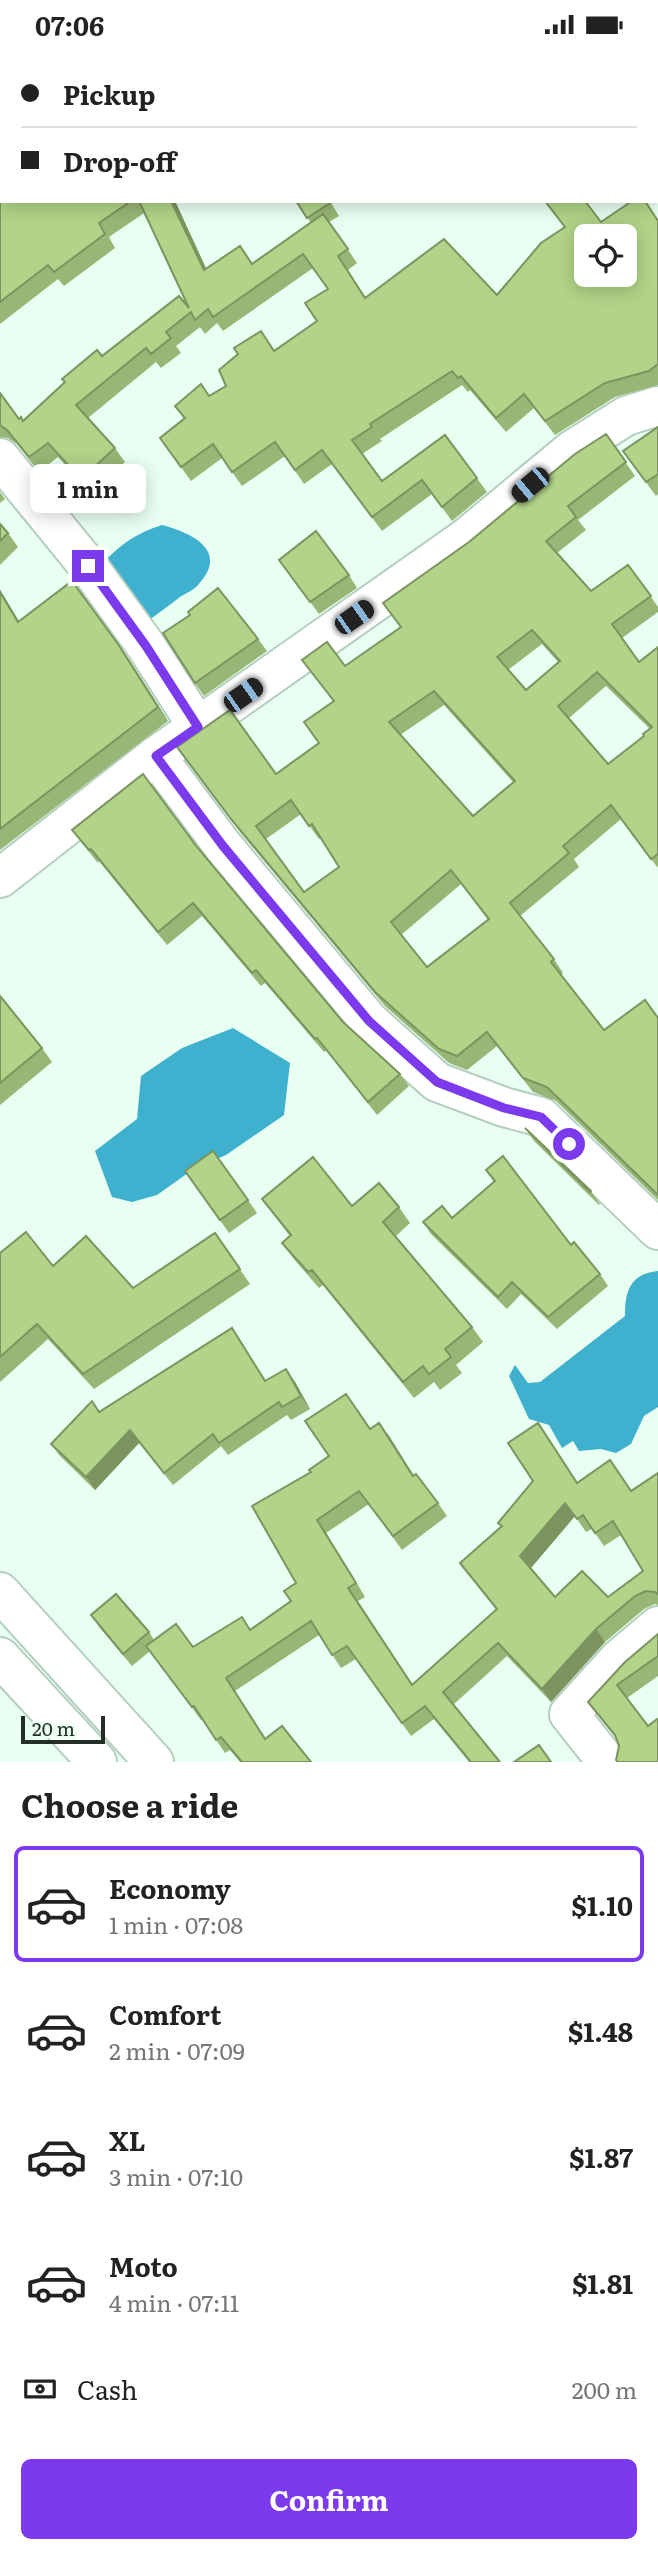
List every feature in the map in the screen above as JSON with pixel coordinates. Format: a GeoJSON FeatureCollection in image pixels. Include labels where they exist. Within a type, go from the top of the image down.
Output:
{"type":"FeatureCollection","features":[{"type":"Feature","properties":{"kind":"street"},"geometry":{"type":"LineString","coordinates":[[0,878],[156,756],[466,538],[572,450],[626,417],[658,406]]}},
{"type":"Feature","properties":{"kind":"street"},"geometry":{"type":"LineString","coordinates":[[0,459],[88,566],[146,646],[198,727]]}},
{"type":"Feature","properties":{"kind":"street"},"geometry":{"type":"LineString","coordinates":[[156,756],[223,846],[369,1021],[437,1082],[504,1108],[541,1117],[658,1230]]}},
{"type":"Feature","properties":{"kind":"street"},"geometry":{"type":"LineString","coordinates":[[0,1592],[154,1762]]}},
{"type":"Feature","properties":{"kind":"street"},"geometry":{"type":"LineString","coordinates":[[607,1762],[569,1714],[619,1659],[658,1626]]}},
{"type":"Feature","properties":{"kind":"street"},"geometry":{"type":"LineString","coordinates":[[0,1657],[97,1762]]}},
{"type":"Feature","properties":{"kind":"water"},"geometry":{"type":"Polygon","coordinates":[[[162,525],[185,533],[203,545],[209,553],[210,562],[207,573],[196,587],[149,620],[102,564],[129,540],[162,525]]]}},
{"type":"Feature","properties":{"kind":"water"},"geometry":{"type":"Polygon","coordinates":[[[233,1028],[290,1063],[284,1115],[226,1155],[195,1168],[157,1195],[132,1202],[112,1197],[95,1151],[137,1119],[141,1076],[182,1048],[233,1028]]]}},
{"type":"Feature","properties":{"kind":"water"},"geometry":{"type":"Polygon","coordinates":[[[658,1271],[658,1407],[644,1416],[631,1444],[616,1453],[601,1449],[579,1451],[573,1441],[562,1448],[549,1425],[529,1419],[509,1376],[515,1365],[528,1383],[540,1382],[625,1316],[626,1299],[631,1285],[641,1276],[658,1271]]]}},
{"type":"Feature","properties":{"kind":"building"},"geometry":{"type":"Polygon","coordinates":[[[0,203],[128,203],[99,223],[105,234],[54,272],[48,265],[0,302],[0,203]]]}},
{"type":"Feature","properties":{"kind":"building"},"geometry":{"type":"Polygon","coordinates":[[[140,203],[172,203],[204,270],[240,246],[252,264],[323,214],[348,249],[338,256],[365,298],[444,239],[497,295],[541,243],[565,227],[547,203],[587,203],[601,222],[629,203],[646,203],[658,221],[658,364],[649,371],[605,383],[545,421],[524,394],[496,418],[461,376],[458,378],[452,371],[370,424],[372,427],[352,440],[382,481],[445,435],[477,478],[442,507],[422,480],[372,517],[322,450],[295,470],[275,442],[232,472],[213,444],[181,467],[160,438],[185,418],[175,406],[201,384],[209,396],[226,386],[219,370],[238,354],[234,348],[261,331],[274,351],[317,321],[305,303],[328,289],[303,254],[213,317],[208,309],[195,320],[191,312],[166,332],[171,338],[151,354],[146,348],[76,405],[115,448],[81,479],[48,443],[29,457],[0,425],[0,393],[23,421],[65,382],[62,379],[97,350],[102,356],[179,296],[189,308],[140,203]]]}},
{"type":"Feature","properties":{"kind":"building"},"geometry":{"type":"Polygon","coordinates":[[[297,203],[330,203],[307,218],[297,203]]]}},
{"type":"Feature","properties":{"kind":"building"},"geometry":{"type":"Polygon","coordinates":[[[658,427],[658,474],[646,482],[623,451],[658,427]]]}},
{"type":"Feature","properties":{"kind":"building"},"geometry":{"type":"Polygon","coordinates":[[[606,434],[626,462],[568,506],[576,517],[546,541],[591,591],[628,565],[651,596],[612,624],[639,662],[658,647],[658,854],[651,859],[611,805],[563,846],[569,853],[510,903],[554,959],[551,962],[604,1030],[645,1000],[658,1018],[658,1195],[547,1087],[523,1078],[487,1032],[457,1056],[439,1049],[375,992],[231,819],[177,747],[230,710],[276,774],[319,743],[304,722],[334,701],[302,660],[327,642],[345,666],[401,627],[383,603],[469,542],[575,454],[606,434]],[[532,630],[497,657],[526,690],[560,661],[532,630]],[[597,672],[558,706],[608,764],[652,727],[597,672]],[[434,691],[389,722],[473,816],[515,781],[434,691]],[[291,800],[256,826],[304,892],[339,867],[312,824],[309,826],[291,800]],[[451,870],[391,922],[427,967],[489,919],[451,870]]]}},
{"type":"Feature","properties":{"kind":"building"},"geometry":{"type":"Polygon","coordinates":[[[0,524],[8,533],[0,541],[0,524]]]}},
{"type":"Feature","properties":{"kind":"building"},"geometry":{"type":"Polygon","coordinates":[[[316,531],[349,575],[310,602],[279,560],[316,531]]]}},
{"type":"Feature","properties":{"kind":"building"},"geometry":{"type":"Polygon","coordinates":[[[72,581],[118,644],[158,707],[0,829],[0,592],[18,622],[72,581]]]}},
{"type":"Feature","properties":{"kind":"building"},"geometry":{"type":"Polygon","coordinates":[[[218,588],[258,639],[195,683],[163,633],[190,615],[188,612],[218,588]]]}},
{"type":"Feature","properties":{"kind":"building"},"geometry":{"type":"Polygon","coordinates":[[[143,774],[197,847],[343,1022],[400,1074],[368,1102],[317,1038],[315,1039],[256,970],[252,973],[193,903],[158,932],[91,849],[89,850],[72,830],[143,774]]]}},
{"type":"Feature","properties":{"kind":"building"},"geometry":{"type":"Polygon","coordinates":[[[0,996],[42,1048],[0,1083],[0,996]]]}},
{"type":"Feature","properties":{"kind":"building"},"geometry":{"type":"Polygon","coordinates":[[[525,1128],[591,1191],[590,1192],[525,1128]]]}},
{"type":"Feature","properties":{"kind":"building"},"geometry":{"type":"Polygon","coordinates":[[[213,1151],[248,1200],[220,1220],[185,1171],[213,1151]]]}},
{"type":"Feature","properties":{"kind":"building"},"geometry":{"type":"Polygon","coordinates":[[[503,1156],[571,1245],[574,1242],[600,1274],[548,1317],[512,1282],[498,1297],[423,1222],[442,1206],[452,1218],[495,1181],[486,1170],[503,1156]]]}},
{"type":"Feature","properties":{"kind":"building"},"geometry":{"type":"Polygon","coordinates":[[[313,1157],[352,1206],[379,1183],[399,1207],[383,1222],[472,1327],[445,1349],[451,1357],[429,1374],[423,1366],[403,1382],[312,1270],[308,1272],[282,1243],[291,1235],[262,1199],[313,1157]]]}},
{"type":"Feature","properties":{"kind":"building"},"geometry":{"type":"Polygon","coordinates":[[[26,1232],[53,1266],[86,1236],[133,1288],[215,1233],[240,1269],[83,1374],[37,1324],[0,1357],[0,1253],[26,1232]]]}},
{"type":"Feature","properties":{"kind":"building"},"geometry":{"type":"Polygon","coordinates":[[[232,1328],[265,1381],[286,1369],[301,1396],[282,1407],[279,1402],[219,1443],[213,1434],[164,1473],[130,1430],[86,1477],[51,1444],[92,1401],[99,1412],[232,1328]]]}},
{"type":"Feature","properties":{"kind":"building"},"geometry":{"type":"Polygon","coordinates":[[[346,1394],[370,1429],[379,1423],[413,1476],[416,1474],[438,1503],[393,1536],[359,1491],[317,1520],[356,1583],[348,1588],[412,1685],[497,1609],[460,1563],[502,1526],[498,1523],[533,1481],[508,1443],[538,1423],[577,1483],[610,1460],[631,1491],[658,1473],[658,1594],[646,1591],[635,1596],[596,1629],[542,1689],[498,1643],[443,1692],[500,1762],[471,1762],[425,1706],[402,1723],[347,1646],[332,1655],[311,1621],[226,1678],[265,1739],[282,1726],[311,1762],[242,1762],[221,1737],[216,1740],[194,1706],[192,1707],[146,1646],[176,1624],[193,1647],[242,1617],[250,1630],[291,1601],[284,1591],[296,1583],[252,1506],[311,1472],[309,1470],[329,1456],[305,1421],[346,1394]],[[565,1503],[520,1556],[555,1597],[582,1571],[608,1597],[643,1571],[613,1521],[595,1533],[583,1515],[577,1519],[565,1503]]]}},
{"type":"Feature","properties":{"kind":"building"},"geometry":{"type":"Polygon","coordinates":[[[116,1594],[149,1632],[123,1654],[91,1615],[116,1594]]]}},
{"type":"Feature","properties":{"kind":"building"},"geometry":{"type":"Polygon","coordinates":[[[658,1634],[658,1656],[617,1685],[648,1726],[658,1720],[658,1762],[618,1762],[616,1760],[619,1746],[615,1735],[588,1702],[625,1662],[658,1634]]]}},
{"type":"Feature","properties":{"kind":"building"},"geometry":{"type":"Polygon","coordinates":[[[539,1745],[551,1762],[514,1762],[539,1745]]]}},
{"type":"Feature","properties":{"kind":"route"},"geometry":{"type":"LineString","coordinates":[[88,566],[146,646],[198,727],[156,756],[223,846],[369,1021],[437,1082],[504,1108],[541,1117],[569,1144]]}}]}
